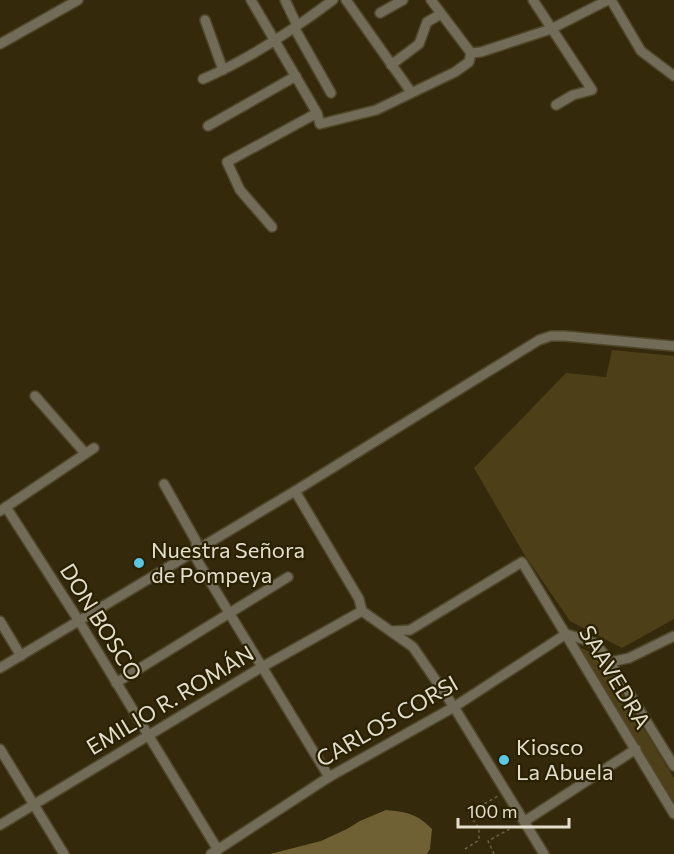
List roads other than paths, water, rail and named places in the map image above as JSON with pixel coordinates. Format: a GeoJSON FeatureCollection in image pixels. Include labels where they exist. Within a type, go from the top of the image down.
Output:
{"type":"FeatureCollection","features":[{"type":"Feature","properties":{"kind":"street"},"geometry":{"type":"LineString","coordinates":[[0,44],[78,0]]}},
{"type":"Feature","properties":{"kind":"street"},"geometry":{"type":"LineString","coordinates":[[251,0],[317,113],[320,124],[376,110],[455,72],[469,62],[471,53]]}},
{"type":"Feature","properties":{"kind":"street"},"geometry":{"type":"LineString","coordinates":[[285,0],[296,23],[296,29],[331,93]]}},
{"type":"Feature","properties":{"kind":"street"},"geometry":{"type":"LineString","coordinates":[[203,79],[296,29],[333,0]]}},
{"type":"Feature","properties":{"kind":"street"},"geometry":{"type":"LineString","coordinates":[[346,0],[411,92]]}},
{"type":"Feature","properties":{"kind":"street"},"geometry":{"type":"LineString","coordinates":[[380,13],[403,0]]}},
{"type":"Feature","properties":{"kind":"street"},"geometry":{"type":"LineString","coordinates":[[431,0],[471,53]]}},
{"type":"Feature","properties":{"kind":"street"},"geometry":{"type":"LineString","coordinates":[[533,0],[592,90],[573,95],[556,105]]}},
{"type":"Feature","properties":{"kind":"street"},"geometry":{"type":"LineString","coordinates":[[471,53],[481,52],[550,29],[609,0],[641,51],[674,76]]}},
{"type":"Feature","properties":{"kind":"street"},"geometry":{"type":"LineString","coordinates":[[392,65],[419,44],[427,22],[441,14]]}},
{"type":"Feature","properties":{"kind":"street"},"geometry":{"type":"LineString","coordinates":[[205,20],[223,70]]}},
{"type":"Feature","properties":{"kind":"street"},"geometry":{"type":"LineString","coordinates":[[208,126],[296,76]]}},
{"type":"Feature","properties":{"kind":"street"},"geometry":{"type":"LineString","coordinates":[[272,227],[240,190],[227,162],[317,113]]}},
{"type":"Feature","properties":{"kind":"street"},"geometry":{"type":"LineString","coordinates":[[0,668],[295,491],[539,340],[551,336],[565,336],[674,346]]}},
{"type":"Feature","properties":{"kind":"street"},"geometry":{"type":"LineString","coordinates":[[3,509],[89,450],[35,396]]}},
{"type":"Feature","properties":{"kind":"street"},"geometry":{"type":"LineString","coordinates":[[164,484],[196,541],[197,560],[329,777]]}},
{"type":"Feature","properties":{"kind":"street"},"geometry":{"type":"LineString","coordinates":[[295,491],[358,599],[362,611],[413,647],[454,707],[544,854]]}},
{"type":"Feature","properties":{"kind":"street","name":"DON BOSCO"},"geometry":{"type":"LineString","coordinates":[[3,509],[79,621],[214,852]]}},
{"type":"Feature","properties":{"kind":"street","name":"SAAVEDRA"},"geometry":{"type":"LineString","coordinates":[[393,631],[410,630],[522,562],[674,814]]}},
{"type":"Feature","properties":{"kind":"street"},"geometry":{"type":"LineString","coordinates":[[116,683],[288,577]]}},
{"type":"Feature","properties":{"kind":"street","name":"EMILIO R. ROMÁN"},"geometry":{"type":"LineString","coordinates":[[0,825],[262,667],[362,611]]}},
{"type":"Feature","properties":{"kind":"street"},"geometry":{"type":"LineString","coordinates":[[0,621],[21,656]]}},
{"type":"Feature","properties":{"kind":"street","name":"SAAVEDRA"},"geometry":{"type":"LineString","coordinates":[[566,633],[595,643],[610,662],[674,766]]}},
{"type":"Feature","properties":{"kind":"street","name":"CARLOS CORSI"},"geometry":{"type":"LineString","coordinates":[[214,852],[329,777],[454,707],[566,633]]}},
{"type":"Feature","properties":{"kind":"street"},"geometry":{"type":"LineString","coordinates":[[610,662],[629,658],[674,636]]}},
{"type":"Feature","properties":{"kind":"street"},"geometry":{"type":"LineString","coordinates":[[0,749],[64,854]]}},
{"type":"Feature","properties":{"kind":"street"},"geometry":{"type":"LineString","coordinates":[[525,821],[636,749]]}},
{"type":"Feature","properties":{"kind":"place","name":"Nuestra Señora de Pompeya"},"geometry":{"type":"Point","coordinates":[139,563]}},
{"type":"Feature","properties":{"kind":"place","name":"Kiosco La Abuela"},"geometry":{"type":"Point","coordinates":[504,760]}}]}
